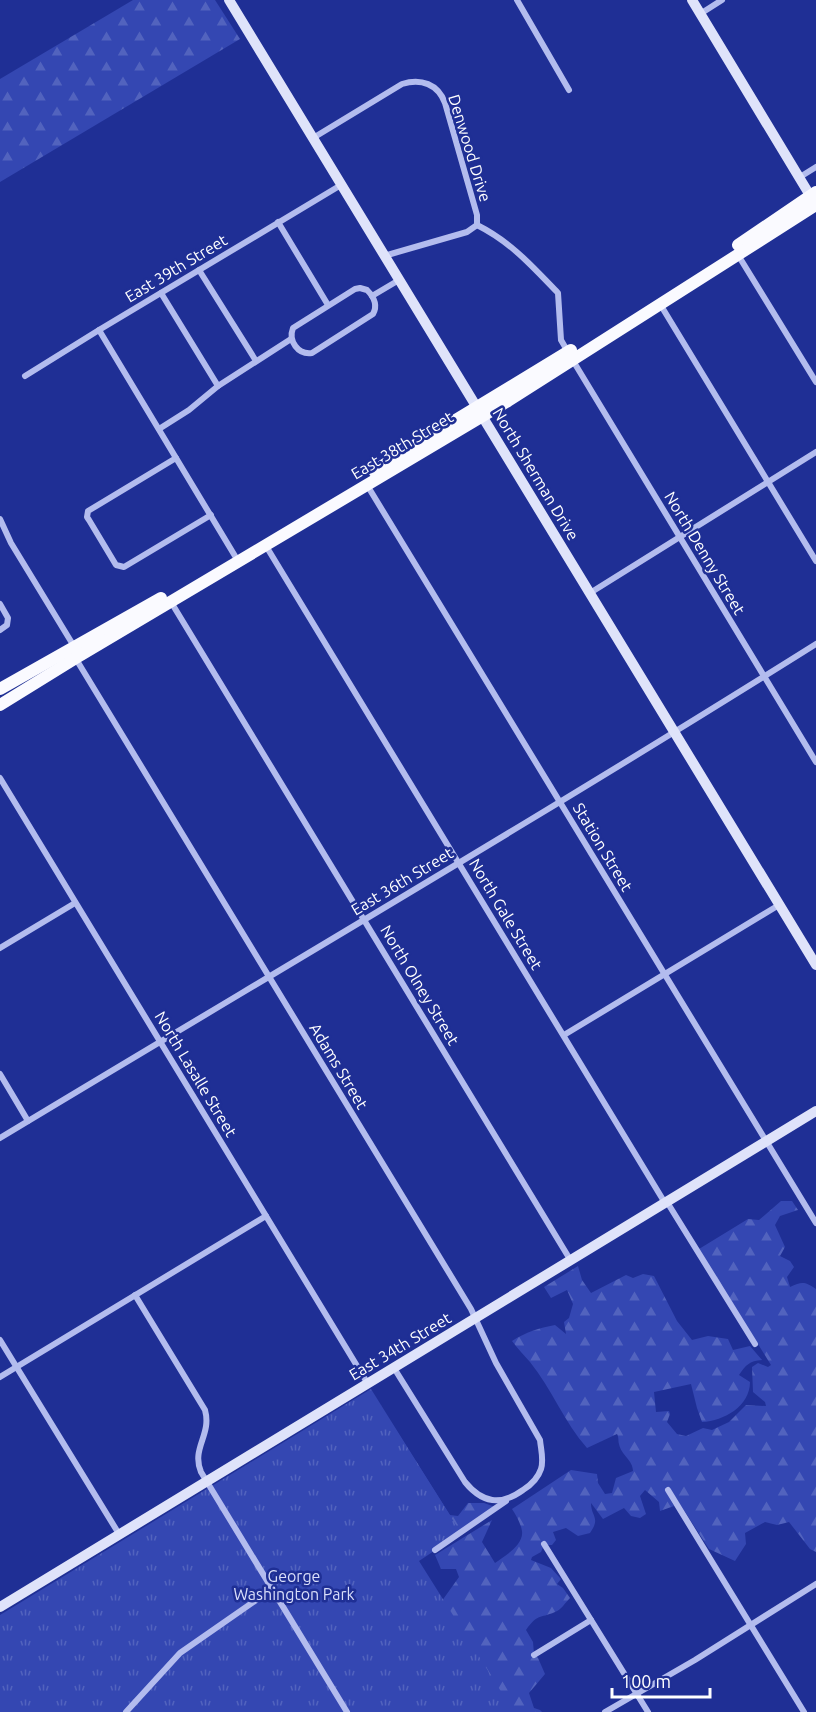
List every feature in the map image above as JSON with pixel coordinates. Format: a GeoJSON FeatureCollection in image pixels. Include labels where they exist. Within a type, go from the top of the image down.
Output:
{"type":"FeatureCollection","features":[{"type":"Feature","properties":{"kind":"main road","name":"North Sherman Drive"},"geometry":{"type":"LineString","coordinates":[[229,0],[816,965]]}},
{"type":"Feature","properties":{"kind":"main road"},"geometry":{"type":"LineString","coordinates":[[692,0],[815,199]]}},
{"type":"Feature","properties":{"kind":"main road","name":"East 38th Street"},"geometry":{"type":"LineString","coordinates":[[0,689],[75,653],[171,602],[266,546],[367,485],[570,356],[660,304],[738,255],[815,199]]}},
{"type":"Feature","properties":{"kind":"main road","name":"East 38th Street"},"geometry":{"type":"LineString","coordinates":[[570,356],[682,281],[815,199]]}},
{"type":"Feature","properties":{"kind":"main road","name":"East 38th Street"},"geometry":{"type":"LineString","coordinates":[[0,705],[75,653],[363,479],[444,427],[480,412]]}},
{"type":"Feature","properties":{"kind":"main road","name":"East 34th Street"},"geometry":{"type":"LineString","coordinates":[[0,1605],[816,1111]]}},
{"type":"Feature","properties":{"kind":"street"},"geometry":{"type":"LineString","coordinates":[[517,0],[569,90]]}},
{"type":"Feature","properties":{"kind":"street"},"geometry":{"type":"LineString","coordinates":[[700,14],[722,0]]}},
{"type":"Feature","properties":{"kind":"street","name":"Denwood Drive"},"geometry":{"type":"LineString","coordinates":[[313,138],[402,84],[418,81],[440,92],[477,215],[477,225],[516,250],[558,293],[561,340],[570,356]]}},
{"type":"Feature","properties":{"kind":"street"},"geometry":{"type":"LineString","coordinates":[[800,177],[816,167]]}},
{"type":"Feature","properties":{"kind":"street","name":"East 39th Street"},"geometry":{"type":"LineString","coordinates":[[26,376],[341,184]]}},
{"type":"Feature","properties":{"kind":"street"},"geometry":{"type":"LineString","coordinates":[[278,222],[328,305]]}},
{"type":"Feature","properties":{"kind":"street"},"geometry":{"type":"LineString","coordinates":[[384,255],[466,232],[477,225]]}},
{"type":"Feature","properties":{"kind":"street"},"geometry":{"type":"LineString","coordinates":[[738,255],[816,382]]}},
{"type":"Feature","properties":{"kind":"street"},"geometry":{"type":"LineString","coordinates":[[199,270],[256,361]]}},
{"type":"Feature","properties":{"kind":"street"},"geometry":{"type":"LineString","coordinates":[[372,296],[399,280]]}},
{"type":"Feature","properties":{"kind":"street"},"geometry":{"type":"LineString","coordinates":[[355,289],[367,290],[372,296],[376,305],[373,314],[312,352],[302,352],[291,339],[293,327],[355,289]]}},
{"type":"Feature","properties":{"kind":"street"},"geometry":{"type":"LineString","coordinates":[[161,293],[218,386]]}},
{"type":"Feature","properties":{"kind":"street"},"geometry":{"type":"LineString","coordinates":[[660,304],[816,561]]}},
{"type":"Feature","properties":{"kind":"street"},"geometry":{"type":"LineString","coordinates":[[99,330],[236,556]]}},
{"type":"Feature","properties":{"kind":"street"},"geometry":{"type":"LineString","coordinates":[[159,429],[189,410],[218,386],[291,339]]}},
{"type":"Feature","properties":{"kind":"street","name":"North Denny Street"},"geometry":{"type":"LineString","coordinates":[[570,356],[816,762]]}},
{"type":"Feature","properties":{"kind":"street"},"geometry":{"type":"LineString","coordinates":[[590,593],[816,452]]}},
{"type":"Feature","properties":{"kind":"street"},"geometry":{"type":"LineString","coordinates":[[176,458],[91,510],[87,514],[88,520],[116,565],[124,567],[211,515]]}},
{"type":"Feature","properties":{"kind":"street","name":"Station Street"},"geometry":{"type":"LineString","coordinates":[[367,485],[816,1223]]}},
{"type":"Feature","properties":{"kind":"street","name":"Adams Street"},"geometry":{"type":"LineString","coordinates":[[0,519],[11,543],[75,653],[475,1318],[496,1363],[540,1440],[542,1467],[535,1480],[435,1550]]}},
{"type":"Feature","properties":{"kind":"street","name":"North Gale Street"},"geometry":{"type":"LineString","coordinates":[[266,546],[666,1203],[755,1344]]}},
{"type":"Feature","properties":{"kind":"street","name":"North Olney Street"},"geometry":{"type":"LineString","coordinates":[[171,602],[571,1261]]}},
{"type":"Feature","properties":{"kind":"street"},"geometry":{"type":"LineString","coordinates":[[0,604],[8,618],[7,625],[0,630]]}},
{"type":"Feature","properties":{"kind":"street","name":"East 36th Street"},"geometry":{"type":"LineString","coordinates":[[0,1138],[559,802],[816,644]]}},
{"type":"Feature","properties":{"kind":"street","name":"North Lasalle Street"},"geometry":{"type":"LineString","coordinates":[[0,778],[368,1384]]}},
{"type":"Feature","properties":{"kind":"street"},"geometry":{"type":"LineString","coordinates":[[0,948],[75,903]]}},
{"type":"Feature","properties":{"kind":"street"},"geometry":{"type":"LineString","coordinates":[[564,1035],[779,904]]}},
{"type":"Feature","properties":{"kind":"street"},"geometry":{"type":"LineString","coordinates":[[0,1074],[28,1121]]}},
{"type":"Feature","properties":{"kind":"street"},"geometry":{"type":"LineString","coordinates":[[0,1377],[266,1216]]}},
{"type":"Feature","properties":{"kind":"street"},"geometry":{"type":"LineString","coordinates":[[135,1295],[206,1410],[207,1426],[198,1449],[197,1461],[200,1470],[347,1712]]}},
{"type":"Feature","properties":{"kind":"street"},"geometry":{"type":"LineString","coordinates":[[0,1340],[119,1534]]}},
{"type":"Feature","properties":{"kind":"street"},"geometry":{"type":"LineString","coordinates":[[394,1368],[468,1486],[475,1493],[490,1500],[504,1501],[510,1498]]}},
{"type":"Feature","properties":{"kind":"street"},"geometry":{"type":"LineString","coordinates":[[668,1490],[804,1712]]}},
{"type":"Feature","properties":{"kind":"street"},"geometry":{"type":"LineString","coordinates":[[544,1544],[648,1712]]}},
{"type":"Feature","properties":{"kind":"street"},"geometry":{"type":"LineString","coordinates":[[605,1712],[695,1660],[816,1584]]}},
{"type":"Feature","properties":{"kind":"street"},"geometry":{"type":"LineString","coordinates":[[126,1712],[180,1653],[259,1598],[268,1595],[277,1599]]}},
{"type":"Feature","properties":{"kind":"street"},"geometry":{"type":"LineString","coordinates":[[534,1654],[591,1620]]}},
{"type":"Feature","properties":{"kind":"green space"},"geometry":{"type":"Polygon","coordinates":[[[133,0],[215,0],[240,39],[0,182],[0,79],[133,0]]]}},
{"type":"Feature","properties":{"kind":"green space"},"geometry":{"type":"Polygon","coordinates":[[[781,1201],[792,1201],[798,1210],[780,1216],[775,1225],[785,1247],[780,1256],[790,1261],[794,1267],[787,1277],[790,1287],[803,1283],[816,1289],[816,1552],[810,1549],[789,1522],[777,1525],[765,1522],[745,1533],[746,1544],[735,1561],[709,1549],[669,1487],[665,1490],[674,1506],[660,1511],[659,1502],[645,1490],[640,1496],[646,1514],[640,1518],[631,1516],[624,1508],[603,1519],[591,1503],[595,1524],[590,1533],[578,1536],[566,1528],[553,1532],[556,1540],[552,1545],[544,1545],[541,1552],[531,1560],[551,1568],[561,1579],[557,1584],[570,1598],[557,1611],[536,1619],[526,1630],[533,1642],[534,1654],[545,1674],[529,1693],[534,1708],[542,1712],[459,1712],[249,1463],[391,1422],[450,1515],[458,1516],[468,1503],[484,1503],[498,1508],[416,1559],[439,1605],[459,1577],[456,1569],[441,1569],[435,1555],[492,1520],[482,1542],[495,1563],[513,1550],[522,1536],[521,1525],[512,1509],[571,1470],[597,1474],[598,1483],[605,1494],[612,1493],[616,1478],[633,1471],[620,1448],[617,1434],[587,1448],[571,1427],[538,1372],[512,1341],[522,1335],[555,1325],[566,1334],[564,1322],[569,1318],[573,1304],[567,1290],[551,1298],[544,1287],[578,1266],[582,1280],[591,1293],[626,1275],[633,1278],[643,1274],[654,1276],[677,1321],[692,1340],[708,1336],[728,1339],[733,1350],[750,1346],[762,1360],[748,1364],[739,1375],[750,1382],[749,1391],[741,1405],[719,1419],[702,1422],[691,1384],[654,1392],[656,1412],[669,1411],[667,1422],[677,1434],[686,1436],[703,1428],[712,1430],[729,1422],[746,1405],[766,1406],[765,1402],[753,1392],[752,1367],[758,1363],[768,1367],[771,1365],[699,1249],[748,1219],[759,1220],[781,1201]]]}},
{"type":"Feature","properties":{"kind":"green space","name":"George Washington Park"},"geometry":{"type":"Polygon","coordinates":[[[371,1389],[461,1533],[419,1561],[514,1712],[0,1712],[0,1615],[371,1389]]]}}]}
